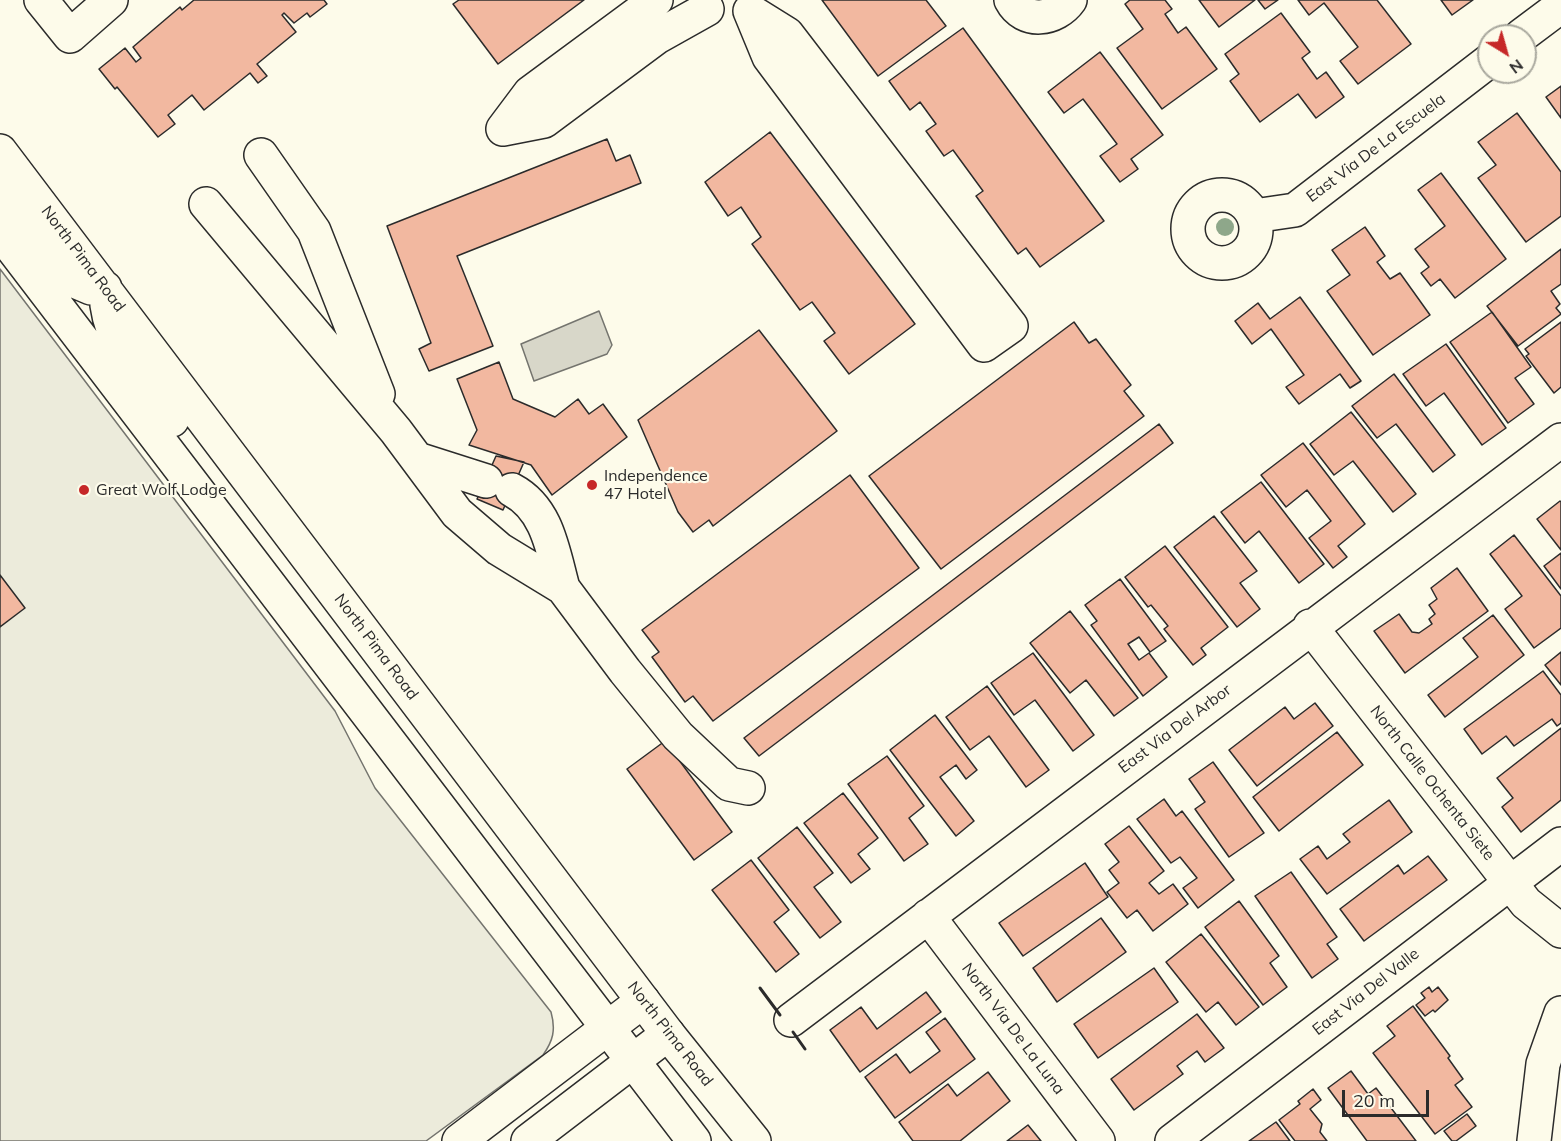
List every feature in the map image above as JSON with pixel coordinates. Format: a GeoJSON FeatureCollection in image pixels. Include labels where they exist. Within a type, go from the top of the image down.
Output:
{"type":"FeatureCollection","features":[{"type":"Feature","properties":{"kind":"street"},"geometry":{"type":"LineString","coordinates":[[41,0],[70,36],[111,0]]}},
{"type":"Feature","properties":{"kind":"street"},"geometry":{"type":"LineString","coordinates":[[656,0],[530,93],[503,129],[544,121],[657,37],[707,9]]}},
{"type":"Feature","properties":{"kind":"street"},"geometry":{"type":"LineString","coordinates":[[1011,0],[1021,12],[1044,17],[1056,14],[1070,0]]}},
{"type":"Feature","properties":{"kind":"street"},"geometry":{"type":"LineString","coordinates":[[1537,24],[1561,6]]}},
{"type":"Feature","properties":{"kind":"street"},"geometry":{"type":"LineString","coordinates":[[750,11],[787,34],[1011,326],[984,345],[770,57],[750,11]]}},
{"type":"Feature","properties":{"kind":"street","name":"East Via De La Escuela"},"geometry":{"type":"LineString","coordinates":[[1254,216],[1295,210],[1477,70]]}},
{"type":"Feature","properties":{"kind":"street","name":"North Pima Road"},"geometry":{"type":"LineString","coordinates":[[0,151],[668,1035],[753,1141]]}},
{"type":"Feature","properties":{"kind":"street"},"geometry":{"type":"LineString","coordinates":[[261,155],[314,231],[359,350],[396,431]]}},
{"type":"Feature","properties":{"kind":"street"},"geometry":{"type":"LineString","coordinates":[[0,194],[65,277],[91,288],[105,288],[109,317],[129,363],[250,528],[270,587]]}},
{"type":"Feature","properties":{"kind":"street"},"geometry":{"type":"LineString","coordinates":[[206,204],[396,431],[466,520],[499,549],[563,588]]}},
{"type":"Feature","properties":{"kind":"street"},"geometry":{"type":"LineString","coordinates":[[0,232],[694,1141]]}},
{"type":"Feature","properties":{"kind":"street","name":"East Via Del Arbor"},"geometry":{"type":"LineString","coordinates":[[790,1020],[1310,626],[1561,440]]}},
{"type":"Feature","properties":{"kind":"street"},"geometry":{"type":"LineString","coordinates":[[417,459],[499,485],[524,497],[544,521],[563,588],[625,671],[678,736],[729,784],[748,788]]}},
{"type":"Feature","properties":{"kind":"street","name":"North Calle Ochenta Siete"},"geometry":{"type":"LineString","coordinates":[[1310,626],[1509,883],[1526,903],[1561,931]]}},
{"type":"Feature","properties":{"kind":"street","name":"East Via Del Valle"},"geometry":{"type":"LineString","coordinates":[[1172,1141],[1561,844]]}},
{"type":"Feature","properties":{"kind":"street","name":"North Via De La Luna"},"geometry":{"type":"LineString","coordinates":[[928,916],[1098,1141]]}},
{"type":"Feature","properties":{"kind":"street"},"geometry":{"type":"LineString","coordinates":[[459,1141],[643,1000]]}},
{"type":"Feature","properties":{"kind":"street"},"geometry":{"type":"LineString","coordinates":[[1534,1141],[1544,1065],[1561,1013]]}},
{"type":"Feature","properties":{"kind":"street"},"geometry":{"type":"LineString","coordinates":[[528,1141],[668,1035]]}},
{"type":"Feature","properties":{"kind":"shaded area","name":"Great Wolf Lodge"},"geometry":{"type":"Polygon","coordinates":[[[0,269],[335,711],[375,788],[551,1012],[553,1035],[543,1055],[426,1141],[0,1141],[0,269]]]}},
{"type":"Feature","properties":{"kind":"shaded area"},"geometry":{"type":"Polygon","coordinates":[[[599,311],[612,345],[607,354],[534,381],[521,344],[599,311]]]}},
{"type":"Feature","properties":{"kind":"building"},"geometry":{"type":"Polygon","coordinates":[[[194,0],[324,0],[327,4],[310,17],[307,13],[294,23],[284,13],[282,15],[296,32],[257,64],[267,76],[258,83],[250,73],[204,110],[192,95],[168,115],[175,124],[158,137],[99,69],[125,48],[136,62],[141,58],[133,47],[180,7],[182,10],[194,0]]]}},
{"type":"Feature","properties":{"kind":"building"},"geometry":{"type":"Polygon","coordinates":[[[459,0],[584,0],[498,64],[453,4],[459,0]]]}},
{"type":"Feature","properties":{"kind":"building"},"geometry":{"type":"Polygon","coordinates":[[[822,0],[926,0],[946,26],[878,76],[822,0]]]}},
{"type":"Feature","properties":{"kind":"building"},"geometry":{"type":"Polygon","coordinates":[[[1130,0],[1165,0],[1172,9],[1165,14],[1178,33],[1186,27],[1217,69],[1162,109],[1117,48],[1143,29],[1125,4],[1130,0]]]}},
{"type":"Feature","properties":{"kind":"building"},"geometry":{"type":"Polygon","coordinates":[[[1199,0],[1255,0],[1219,27],[1199,0]]]}},
{"type":"Feature","properties":{"kind":"building"},"geometry":{"type":"Polygon","coordinates":[[[1258,0],[1278,0],[1265,9],[1258,0]]]}},
{"type":"Feature","properties":{"kind":"building"},"geometry":{"type":"Polygon","coordinates":[[[1298,0],[1377,0],[1411,44],[1358,84],[1340,61],[1358,47],[1324,3],[1309,15],[1298,0]]]}},
{"type":"Feature","properties":{"kind":"building"},"geometry":{"type":"Polygon","coordinates":[[[1441,0],[1473,0],[1452,15],[1441,0]]]}},
{"type":"Feature","properties":{"kind":"building"},"geometry":{"type":"Polygon","coordinates":[[[1281,13],[1310,52],[1302,58],[1317,79],[1326,72],[1344,97],[1316,118],[1298,94],[1260,122],[1230,81],[1239,74],[1225,54],[1281,13]]]}},
{"type":"Feature","properties":{"kind":"building"},"geometry":{"type":"Polygon","coordinates":[[[963,28],[1104,221],[1040,267],[1026,248],[1018,254],[976,196],[983,191],[953,150],[944,156],[926,131],[936,124],[920,102],[910,110],[889,81],[963,28]]]}},
{"type":"Feature","properties":{"kind":"building"},"geometry":{"type":"Polygon","coordinates":[[[1100,52],[1163,135],[1131,159],[1138,169],[1120,182],[1100,156],[1117,144],[1083,99],[1064,113],[1048,92],[1100,52]]]}},
{"type":"Feature","properties":{"kind":"building"},"geometry":{"type":"Polygon","coordinates":[[[1561,86],[1561,118],[1546,97],[1561,86]]]}},
{"type":"Feature","properties":{"kind":"building"},"geometry":{"type":"Polygon","coordinates":[[[1517,113],[1561,172],[1561,216],[1526,242],[1478,178],[1496,165],[1478,142],[1517,113]]]}},
{"type":"Feature","properties":{"kind":"building"},"geometry":{"type":"Polygon","coordinates":[[[770,132],[915,324],[849,374],[824,341],[835,333],[812,302],[800,310],[752,244],[761,237],[741,207],[728,216],[705,182],[770,132]]]}},
{"type":"Feature","properties":{"kind":"building"},"geometry":{"type":"Polygon","coordinates":[[[607,139],[616,161],[630,155],[641,183],[457,256],[493,346],[429,371],[419,349],[431,343],[387,226],[607,139]]]}},
{"type":"Feature","properties":{"kind":"building"},"geometry":{"type":"Polygon","coordinates":[[[1441,173],[1506,259],[1455,298],[1440,279],[1431,286],[1421,273],[1429,267],[1415,249],[1445,226],[1418,190],[1441,173]]]}},
{"type":"Feature","properties":{"kind":"building"},"geometry":{"type":"Polygon","coordinates":[[[1365,227],[1385,256],[1377,262],[1390,279],[1400,273],[1430,315],[1373,355],[1327,291],[1350,275],[1332,250],[1365,227]]]}},
{"type":"Feature","properties":{"kind":"building"},"geometry":{"type":"Polygon","coordinates":[[[1561,249],[1561,284],[1551,291],[1560,304],[1556,308],[1561,314],[1518,346],[1487,306],[1561,249]]]}},
{"type":"Feature","properties":{"kind":"building"},"geometry":{"type":"Polygon","coordinates":[[[1300,297],[1361,381],[1350,388],[1340,374],[1299,404],[1286,387],[1304,375],[1271,329],[1252,344],[1235,321],[1258,303],[1270,319],[1300,297]]]}},
{"type":"Feature","properties":{"kind":"building"},"geometry":{"type":"Polygon","coordinates":[[[1492,312],[1531,367],[1515,378],[1534,404],[1508,423],[1450,342],[1492,312]]]}},
{"type":"Feature","properties":{"kind":"building"},"geometry":{"type":"Polygon","coordinates":[[[1074,322],[1089,343],[1096,339],[1131,385],[1124,391],[1144,416],[941,569],[869,476],[1074,322]]]}},
{"type":"Feature","properties":{"kind":"building"},"geometry":{"type":"Polygon","coordinates":[[[1561,322],[1561,387],[1554,393],[1526,356],[1529,354],[1525,349],[1561,322]]]}},
{"type":"Feature","properties":{"kind":"building"},"geometry":{"type":"Polygon","coordinates":[[[759,330],[837,431],[713,526],[709,520],[693,532],[678,512],[638,420],[759,330]]]}},
{"type":"Feature","properties":{"kind":"building"},"geometry":{"type":"Polygon","coordinates":[[[1446,344],[1506,428],[1482,445],[1444,393],[1426,406],[1403,374],[1446,344]]]}},
{"type":"Feature","properties":{"kind":"building"},"geometry":{"type":"Polygon","coordinates":[[[499,362],[513,399],[555,417],[578,399],[589,414],[603,404],[627,437],[552,495],[531,465],[469,445],[477,430],[457,379],[499,362]]]}},
{"type":"Feature","properties":{"kind":"building"},"geometry":{"type":"Polygon","coordinates":[[[1394,374],[1455,455],[1433,472],[1396,424],[1377,438],[1352,406],[1394,374]]]}},
{"type":"Feature","properties":{"kind":"building"},"geometry":{"type":"Polygon","coordinates":[[[1351,412],[1416,494],[1393,512],[1353,461],[1334,475],[1310,444],[1351,412]]]}},
{"type":"Feature","properties":{"kind":"building"},"geometry":{"type":"Polygon","coordinates":[[[1159,424],[1173,443],[759,756],[744,738],[1159,424]]]}},
{"type":"Feature","properties":{"kind":"building"},"geometry":{"type":"Polygon","coordinates":[[[1303,443],[1365,524],[1338,546],[1347,557],[1333,568],[1309,538],[1331,521],[1307,490],[1286,507],[1261,475],[1303,443]]]}},
{"type":"Feature","properties":{"kind":"building"},"geometry":{"type":"Polygon","coordinates":[[[496,456],[524,462],[503,510],[477,499],[496,456]]]}},
{"type":"Feature","properties":{"kind":"building"},"geometry":{"type":"Polygon","coordinates":[[[850,475],[919,568],[713,721],[693,696],[685,702],[652,657],[659,652],[642,630],[850,475]]]}},
{"type":"Feature","properties":{"kind":"building"},"geometry":{"type":"Polygon","coordinates":[[[1261,482],[1324,564],[1299,583],[1259,531],[1245,543],[1221,512],[1261,482]]]}},
{"type":"Feature","properties":{"kind":"building"},"geometry":{"type":"Polygon","coordinates":[[[1561,502],[1561,550],[1537,519],[1561,502]]]}},
{"type":"Feature","properties":{"kind":"building"},"geometry":{"type":"Polygon","coordinates":[[[1214,516],[1257,571],[1240,583],[1260,609],[1237,627],[1174,547],[1214,516]]]}},
{"type":"Feature","properties":{"kind":"building"},"geometry":{"type":"Polygon","coordinates":[[[1514,535],[1561,596],[1561,628],[1534,648],[1505,609],[1522,596],[1490,554],[1514,535]]]}},
{"type":"Feature","properties":{"kind":"building"},"geometry":{"type":"Polygon","coordinates":[[[1165,546],[1228,627],[1201,648],[1206,655],[1193,665],[1164,629],[1168,626],[1151,605],[1148,607],[1125,577],[1165,546]]]}},
{"type":"Feature","properties":{"kind":"building"},"geometry":{"type":"Polygon","coordinates":[[[1561,553],[1561,589],[1544,566],[1561,553]]]}},
{"type":"Feature","properties":{"kind":"building"},"geometry":{"type":"Polygon","coordinates":[[[1457,568],[1488,611],[1405,673],[1374,631],[1399,614],[1412,632],[1419,633],[1432,624],[1429,619],[1435,614],[1429,605],[1437,599],[1431,588],[1457,568]]]}},
{"type":"Feature","properties":{"kind":"building"},"geometry":{"type":"Polygon","coordinates":[[[0,575],[25,608],[0,627],[0,575]]]}},
{"type":"Feature","properties":{"kind":"building"},"geometry":{"type":"Polygon","coordinates":[[[1120,579],[1166,641],[1150,652],[1139,637],[1128,644],[1139,660],[1149,653],[1167,677],[1143,696],[1091,625],[1097,621],[1085,605],[1120,579]]]}},
{"type":"Feature","properties":{"kind":"building"},"geometry":{"type":"Polygon","coordinates":[[[1070,611],[1138,698],[1114,716],[1086,680],[1070,693],[1030,643],[1070,611]]]}},
{"type":"Feature","properties":{"kind":"building"},"geometry":{"type":"Polygon","coordinates":[[[1493,615],[1524,655],[1445,717],[1428,695],[1478,657],[1463,638],[1493,615]]]}},
{"type":"Feature","properties":{"kind":"building"},"geometry":{"type":"Polygon","coordinates":[[[1561,652],[1561,685],[1545,665],[1561,652]]]}},
{"type":"Feature","properties":{"kind":"building"},"geometry":{"type":"Polygon","coordinates":[[[1033,653],[1094,735],[1073,751],[1035,700],[1014,715],[991,683],[1033,653]]]}},
{"type":"Feature","properties":{"kind":"building"},"geometry":{"type":"Polygon","coordinates":[[[1543,671],[1561,695],[1561,723],[1557,726],[1552,719],[1514,746],[1506,736],[1482,754],[1464,729],[1543,671]]]}},
{"type":"Feature","properties":{"kind":"building"},"geometry":{"type":"Polygon","coordinates":[[[987,686],[1049,770],[1026,787],[989,736],[970,750],[946,717],[987,686]]]}},
{"type":"Feature","properties":{"kind":"building"},"geometry":{"type":"Polygon","coordinates":[[[1315,703],[1333,726],[1257,786],[1229,750],[1285,707],[1294,719],[1315,703]]]}},
{"type":"Feature","properties":{"kind":"building"},"geometry":{"type":"Polygon","coordinates":[[[935,715],[977,770],[966,779],[956,765],[940,777],[974,821],[956,836],[890,750],[935,715]]]}},
{"type":"Feature","properties":{"kind":"building"},"geometry":{"type":"Polygon","coordinates":[[[1561,728],[1561,800],[1521,832],[1502,807],[1513,798],[1497,778],[1561,728]]]}},
{"type":"Feature","properties":{"kind":"building"},"geometry":{"type":"Polygon","coordinates":[[[1337,732],[1363,765],[1279,831],[1253,797],[1337,732]]]}},
{"type":"Feature","properties":{"kind":"building"},"geometry":{"type":"Polygon","coordinates":[[[665,741],[732,832],[694,860],[627,769],[665,741]]]}},
{"type":"Feature","properties":{"kind":"building"},"geometry":{"type":"Polygon","coordinates":[[[887,756],[924,806],[909,818],[928,844],[904,861],[848,784],[887,756]]]}},
{"type":"Feature","properties":{"kind":"building"},"geometry":{"type":"Polygon","coordinates":[[[1213,762],[1264,833],[1229,857],[1195,809],[1205,802],[1189,779],[1213,762]]]}},
{"type":"Feature","properties":{"kind":"building"},"geometry":{"type":"Polygon","coordinates":[[[843,793],[878,838],[858,854],[870,869],[851,883],[804,823],[843,793]]]}},
{"type":"Feature","properties":{"kind":"building"},"geometry":{"type":"Polygon","coordinates":[[[1164,799],[1176,816],[1182,811],[1234,880],[1198,908],[1183,888],[1197,878],[1180,857],[1171,863],[1137,819],[1164,799]]]}},
{"type":"Feature","properties":{"kind":"building"},"geometry":{"type":"Polygon","coordinates":[[[1389,800],[1412,832],[1327,894],[1300,859],[1318,846],[1327,859],[1350,842],[1343,834],[1389,800]]]}},
{"type":"Feature","properties":{"kind":"building"},"geometry":{"type":"Polygon","coordinates":[[[1129,826],[1164,871],[1149,883],[1159,894],[1173,884],[1188,904],[1153,931],[1137,910],[1127,918],[1107,892],[1119,883],[1109,870],[1119,862],[1105,844],[1129,826]]]}},
{"type":"Feature","properties":{"kind":"building"},"geometry":{"type":"Polygon","coordinates":[[[797,827],[833,873],[814,887],[841,922],[820,938],[758,858],[797,827]]]}},
{"type":"Feature","properties":{"kind":"building"},"geometry":{"type":"Polygon","coordinates":[[[1428,856],[1447,880],[1364,941],[1340,909],[1398,865],[1404,874],[1428,856]]]}},
{"type":"Feature","properties":{"kind":"building"},"geometry":{"type":"Polygon","coordinates":[[[751,860],[789,910],[774,922],[799,954],[776,972],[712,890],[751,860]]]}},
{"type":"Feature","properties":{"kind":"building"},"geometry":{"type":"Polygon","coordinates":[[[1085,863],[1108,897],[1023,956],[999,923],[1085,863]]]}},
{"type":"Feature","properties":{"kind":"building"},"geometry":{"type":"Polygon","coordinates":[[[1291,872],[1337,937],[1327,944],[1338,959],[1312,978],[1255,896],[1291,872]]]}},
{"type":"Feature","properties":{"kind":"building"},"geometry":{"type":"Polygon","coordinates":[[[1239,901],[1279,956],[1270,963],[1287,987],[1263,1005],[1205,927],[1239,901]]]}},
{"type":"Feature","properties":{"kind":"building"},"geometry":{"type":"Polygon","coordinates":[[[1101,918],[1126,952],[1057,1002],[1033,968],[1101,918]]]}},
{"type":"Feature","properties":{"kind":"building"},"geometry":{"type":"Polygon","coordinates":[[[1201,934],[1259,1007],[1236,1025],[1218,1002],[1206,1012],[1166,962],[1201,934]]]}},
{"type":"Feature","properties":{"kind":"building"},"geometry":{"type":"Polygon","coordinates":[[[1154,968],[1178,1002],[1098,1058],[1074,1024],[1154,968]]]}},
{"type":"Feature","properties":{"kind":"building"},"geometry":{"type":"Polygon","coordinates":[[[1429,987],[1432,992],[1438,987],[1448,1000],[1435,1012],[1433,1010],[1425,1016],[1416,1005],[1425,998],[1421,993],[1429,987]]]}},
{"type":"Feature","properties":{"kind":"building"},"geometry":{"type":"Polygon","coordinates":[[[926,992],[941,1012],[860,1072],[830,1030],[861,1007],[877,1029],[926,992]]]}},
{"type":"Feature","properties":{"kind":"building"},"geometry":{"type":"Polygon","coordinates":[[[1413,1006],[1450,1056],[1448,1058],[1463,1079],[1455,1085],[1472,1107],[1435,1134],[1373,1053],[1395,1036],[1387,1026],[1413,1006]]]}},
{"type":"Feature","properties":{"kind":"building"},"geometry":{"type":"Polygon","coordinates":[[[1197,1014],[1224,1048],[1205,1062],[1197,1051],[1177,1066],[1183,1074],[1134,1110],[1111,1079],[1197,1014]]]}},
{"type":"Feature","properties":{"kind":"building"},"geometry":{"type":"Polygon","coordinates":[[[945,1018],[975,1059],[895,1118],[865,1077],[896,1054],[910,1073],[940,1051],[926,1032],[945,1018]]]}},
{"type":"Feature","properties":{"kind":"building"},"geometry":{"type":"Polygon","coordinates":[[[1351,1071],[1368,1094],[1376,1088],[1416,1141],[1367,1141],[1328,1088],[1351,1071]]]}},
{"type":"Feature","properties":{"kind":"building"},"geometry":{"type":"Polygon","coordinates":[[[988,1072],[1010,1101],[960,1141],[913,1141],[899,1122],[948,1084],[957,1096],[988,1072]]]}},
{"type":"Feature","properties":{"kind":"building"},"geometry":{"type":"Polygon","coordinates":[[[1313,1089],[1321,1100],[1310,1109],[1322,1124],[1320,1132],[1327,1141],[1295,1141],[1279,1120],[1300,1104],[1298,1101],[1313,1089]]]}},
{"type":"Feature","properties":{"kind":"building"},"geometry":{"type":"Polygon","coordinates":[[[1467,1114],[1476,1126],[1456,1141],[1452,1141],[1444,1131],[1467,1114]]]}},
{"type":"Feature","properties":{"kind":"building"},"geometry":{"type":"Polygon","coordinates":[[[1276,1122],[1290,1141],[1249,1141],[1276,1122]]]}},
{"type":"Feature","properties":{"kind":"building"},"geometry":{"type":"Polygon","coordinates":[[[1028,1125],[1041,1141],[1007,1141],[1028,1125]]]}},
{"type":"Feature","properties":{"kind":"wall"},"geometry":{"type":"LineString","coordinates":[[760,988],[780,1015]]}},
{"type":"Feature","properties":{"kind":"wall"},"geometry":{"type":"LineString","coordinates":[[793,1032],[805,1049]]}},
{"type":"Feature","properties":{"kind":"place","name":"Independence 47 Hotel"},"geometry":{"type":"Point","coordinates":[592,485]}},
{"type":"Feature","properties":{"kind":"place","name":"Great Wolf Lodge"},"geometry":{"type":"Point","coordinates":[84,490]}}]}
